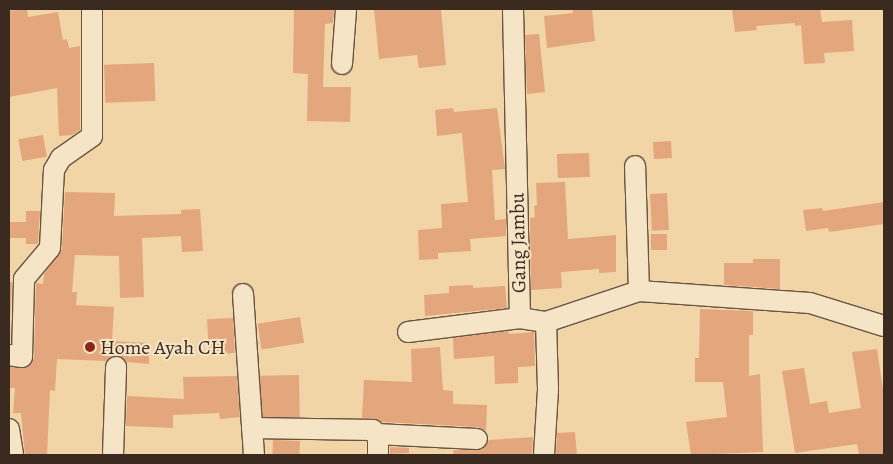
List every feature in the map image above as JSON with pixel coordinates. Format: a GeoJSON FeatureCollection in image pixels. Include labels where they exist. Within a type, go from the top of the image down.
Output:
{"type":"FeatureCollection","features":[{"type":"Feature","properties":{"kind":"street"},"geometry":{"type":"LineString","coordinates":[[9,355],[22,357],[24,279],[50,248],[54,170],[61,158],[92,136],[92,9]]}},
{"type":"Feature","properties":{"kind":"street"},"geometry":{"type":"LineString","coordinates":[[342,64],[346,9]]}},
{"type":"Feature","properties":{"kind":"street","name":"Gang Jambu"},"geometry":{"type":"LineString","coordinates":[[513,9],[520,318],[546,322]]}},
{"type":"Feature","properties":{"kind":"street"},"geometry":{"type":"LineString","coordinates":[[634,166],[640,291]]}},
{"type":"Feature","properties":{"kind":"street"},"geometry":{"type":"LineString","coordinates":[[544,455],[548,389],[546,322],[640,291],[810,303],[884,326]]}},
{"type":"Feature","properties":{"kind":"street"},"geometry":{"type":"LineString","coordinates":[[243,294],[254,455]]}},
{"type":"Feature","properties":{"kind":"street"},"geometry":{"type":"LineString","coordinates":[[408,332],[520,318]]}},
{"type":"Feature","properties":{"kind":"street"},"geometry":{"type":"LineString","coordinates":[[113,455],[116,367]]}},
{"type":"Feature","properties":{"kind":"street"},"geometry":{"type":"LineString","coordinates":[[252,428],[368,430],[376,434],[477,439]]}},
{"type":"Feature","properties":{"kind":"street"},"geometry":{"type":"LineString","coordinates":[[9,429],[13,455]]}},
{"type":"Feature","properties":{"kind":"street"},"geometry":{"type":"LineString","coordinates":[[376,434],[378,455]]}},
{"type":"Feature","properties":{"kind":"building"},"geometry":{"type":"Polygon","coordinates":[[[27,9],[28,17],[58,12],[63,40],[67,39],[69,48],[80,46],[80,130],[72,135],[59,136],[57,88],[9,97],[9,11],[27,9]]]}},
{"type":"Feature","properties":{"kind":"building"},"geometry":{"type":"Polygon","coordinates":[[[294,9],[334,9],[333,23],[325,24],[323,87],[351,87],[350,122],[307,121],[308,74],[293,73],[294,9]]]}},
{"type":"Feature","properties":{"kind":"building"},"geometry":{"type":"Polygon","coordinates":[[[374,9],[441,9],[446,65],[419,68],[417,55],[379,59],[374,9]]]}},
{"type":"Feature","properties":{"kind":"building"},"geometry":{"type":"Polygon","coordinates":[[[573,9],[592,9],[595,41],[547,48],[544,16],[573,13],[573,9]]]}},
{"type":"Feature","properties":{"kind":"building"},"geometry":{"type":"Polygon","coordinates":[[[732,9],[820,9],[822,22],[852,20],[854,51],[824,53],[825,63],[804,64],[801,25],[795,26],[795,23],[756,26],[757,30],[735,32],[732,9]]]}},
{"type":"Feature","properties":{"kind":"building"},"geometry":{"type":"Polygon","coordinates":[[[539,34],[545,92],[527,94],[525,35],[539,34]]]}},
{"type":"Feature","properties":{"kind":"building"},"geometry":{"type":"Polygon","coordinates":[[[154,63],[155,101],[105,103],[104,65],[154,63]]]}},
{"type":"Feature","properties":{"kind":"building"},"geometry":{"type":"Polygon","coordinates":[[[453,108],[454,112],[497,108],[505,169],[492,170],[495,220],[506,219],[506,236],[470,239],[471,251],[438,253],[438,259],[419,260],[418,230],[442,228],[441,204],[468,202],[462,133],[437,136],[435,110],[453,108]]]}},
{"type":"Feature","properties":{"kind":"building"},"geometry":{"type":"Polygon","coordinates":[[[43,135],[47,157],[22,161],[18,139],[43,135]]]}},
{"type":"Feature","properties":{"kind":"building"},"geometry":{"type":"Polygon","coordinates":[[[671,141],[672,158],[654,159],[653,142],[671,141]]]}},
{"type":"Feature","properties":{"kind":"building"},"geometry":{"type":"Polygon","coordinates":[[[589,153],[590,177],[558,178],[557,154],[589,153]]]}},
{"type":"Feature","properties":{"kind":"building"},"geometry":{"type":"Polygon","coordinates":[[[565,182],[568,239],[616,235],[616,272],[599,273],[599,269],[561,272],[562,288],[531,290],[530,218],[535,217],[534,206],[537,205],[536,183],[565,182]]]}},
{"type":"Feature","properties":{"kind":"building"},"geometry":{"type":"Polygon","coordinates":[[[65,192],[115,193],[114,216],[181,214],[181,210],[200,209],[203,251],[182,252],[181,236],[142,238],[144,297],[120,298],[119,256],[75,255],[72,292],[77,292],[76,305],[114,307],[112,341],[149,343],[149,364],[127,362],[117,355],[106,361],[57,359],[55,391],[50,390],[47,455],[25,455],[21,413],[13,413],[15,388],[9,388],[10,367],[26,368],[34,358],[36,283],[43,284],[44,274],[62,249],[65,192]]]}},
{"type":"Feature","properties":{"kind":"building"},"geometry":{"type":"Polygon","coordinates":[[[667,193],[669,230],[652,231],[650,194],[667,193]]]}},
{"type":"Feature","properties":{"kind":"building"},"geometry":{"type":"Polygon","coordinates":[[[884,202],[884,224],[829,232],[828,228],[806,231],[803,210],[822,208],[823,211],[884,202]]]}},
{"type":"Feature","properties":{"kind":"building"},"geometry":{"type":"Polygon","coordinates":[[[26,211],[40,211],[38,244],[26,244],[26,238],[9,238],[9,222],[26,222],[26,211]]]}},
{"type":"Feature","properties":{"kind":"building"},"geometry":{"type":"Polygon","coordinates":[[[651,234],[667,234],[667,250],[651,250],[651,234]]]}},
{"type":"Feature","properties":{"kind":"building"},"geometry":{"type":"Polygon","coordinates":[[[753,259],[780,259],[780,289],[724,285],[724,263],[753,263],[753,259]]]}},
{"type":"Feature","properties":{"kind":"building"},"geometry":{"type":"Polygon","coordinates":[[[9,282],[12,282],[9,343],[9,282]]]}},
{"type":"Feature","properties":{"kind":"building"},"geometry":{"type":"Polygon","coordinates":[[[473,285],[473,288],[505,286],[507,308],[425,316],[424,295],[449,293],[449,286],[473,285]]]}},
{"type":"Feature","properties":{"kind":"building"},"geometry":{"type":"Polygon","coordinates":[[[700,309],[753,311],[753,335],[749,335],[749,376],[760,374],[763,452],[691,455],[686,422],[727,417],[723,382],[695,382],[695,358],[699,358],[700,309]]]}},
{"type":"Feature","properties":{"kind":"building"},"geometry":{"type":"Polygon","coordinates":[[[300,317],[304,343],[262,349],[258,324],[300,317]]]}},
{"type":"Feature","properties":{"kind":"building"},"geometry":{"type":"Polygon","coordinates":[[[233,318],[235,353],[209,354],[207,319],[233,318]]]}},
{"type":"Feature","properties":{"kind":"building"},"geometry":{"type":"Polygon","coordinates":[[[508,331],[509,334],[534,332],[535,366],[518,367],[518,383],[495,384],[494,356],[454,359],[453,338],[508,331]]]}},
{"type":"Feature","properties":{"kind":"building"},"geometry":{"type":"Polygon","coordinates":[[[440,347],[443,390],[453,391],[453,404],[487,405],[486,431],[478,427],[382,422],[362,418],[364,380],[412,382],[411,349],[440,347]]]}},
{"type":"Feature","properties":{"kind":"building"},"geometry":{"type":"Polygon","coordinates":[[[877,349],[884,396],[884,455],[859,455],[857,444],[795,453],[782,371],[804,368],[810,404],[827,401],[829,413],[861,408],[852,352],[877,349]]]}},
{"type":"Feature","properties":{"kind":"building"},"geometry":{"type":"Polygon","coordinates":[[[299,375],[300,417],[261,418],[260,376],[299,375]]]}},
{"type":"Feature","properties":{"kind":"building"},"geometry":{"type":"Polygon","coordinates":[[[237,376],[240,417],[220,419],[219,413],[173,415],[173,428],[126,426],[127,396],[184,399],[183,377],[237,376]]]}},
{"type":"Feature","properties":{"kind":"building"},"geometry":{"type":"Polygon","coordinates":[[[575,432],[577,455],[556,455],[557,433],[575,432]]]}},
{"type":"Feature","properties":{"kind":"building"},"geometry":{"type":"Polygon","coordinates":[[[533,437],[532,455],[454,455],[453,450],[482,450],[489,440],[533,437]]]}},
{"type":"Feature","properties":{"kind":"building"},"geometry":{"type":"Polygon","coordinates":[[[273,440],[300,441],[299,455],[272,455],[273,440]]]}},
{"type":"Feature","properties":{"kind":"building"},"geometry":{"type":"Polygon","coordinates":[[[390,447],[409,448],[409,453],[390,454],[390,447]]]}},
{"type":"Feature","properties":{"kind":"place","name":"Home Ayah CH"},"geometry":{"type":"Point","coordinates":[90,347]}}]}
